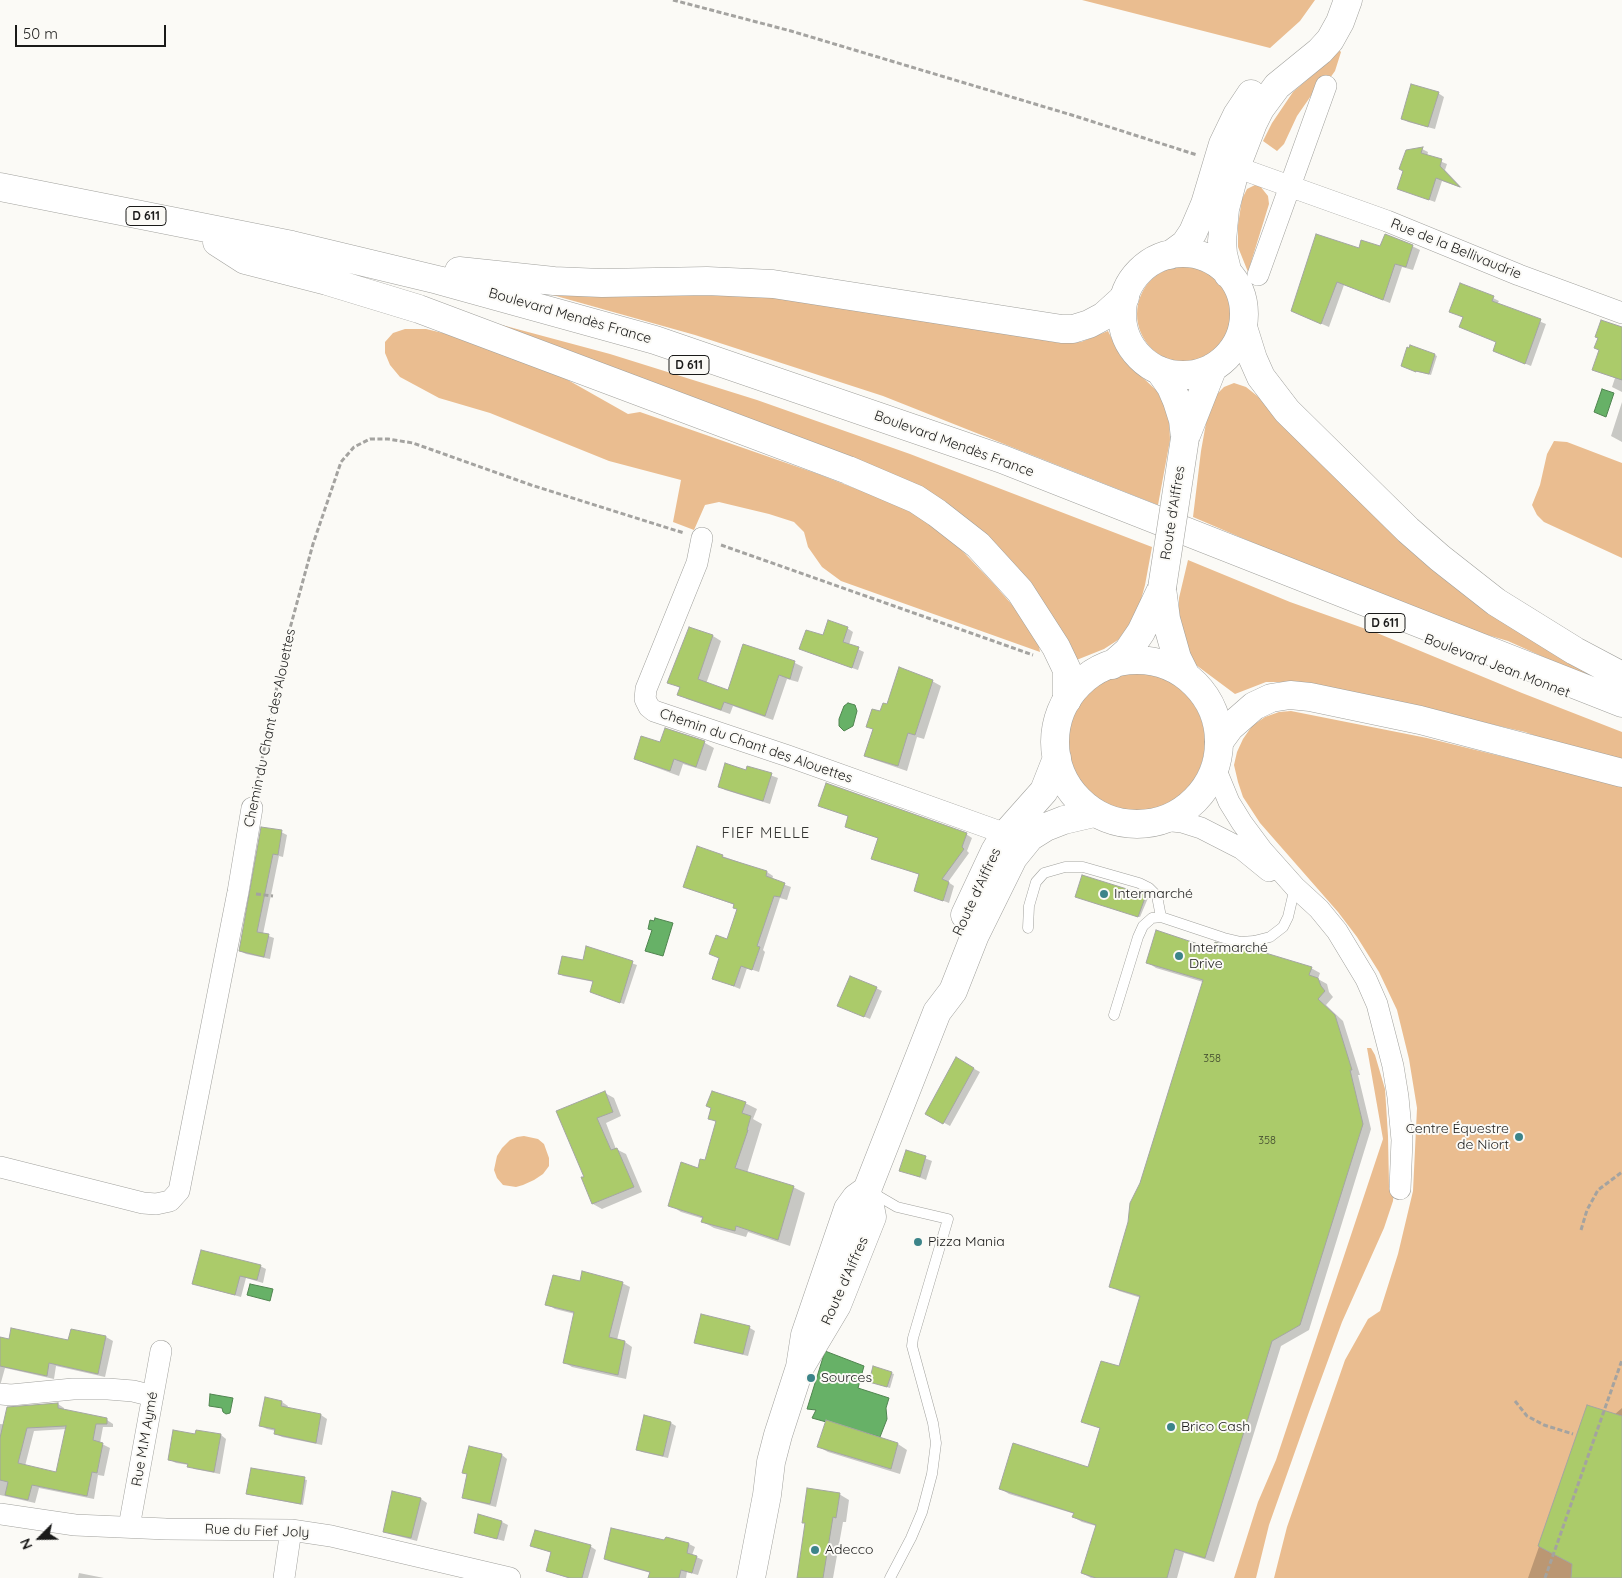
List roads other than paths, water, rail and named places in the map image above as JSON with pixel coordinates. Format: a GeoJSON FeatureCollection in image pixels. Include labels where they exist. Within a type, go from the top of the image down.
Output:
{"type":"FeatureCollection","features":[{"type":"Feature","properties":{"kind":"main road"},"geometry":{"type":"LineString","coordinates":[[1228,274],[1223,254],[1223,228],[1229,130],[1251,94],[1280,65],[1320,32],[1327,22],[1336,0]]}},
{"type":"Feature","properties":{"kind":"main road"},"geometry":{"type":"LineString","coordinates":[[1170,255],[1184,244],[1193,232],[1205,204],[1227,164],[1268,97],[1277,86],[1320,51],[1330,40],[1340,22],[1348,0]]}},
{"type":"Feature","properties":{"kind":"main road","name":"Boulevard Mendès France"},"geometry":{"type":"LineString","coordinates":[[0,187],[292,245],[438,280],[655,340],[1002,459],[1149,524]]}},
{"type":"Feature","properties":{"kind":"main road","name":"Boulevard Mendès France"},"geometry":{"type":"LineString","coordinates":[[0,199],[217,242],[426,290],[575,330],[802,402],[1149,524]]}},
{"type":"Feature","properties":{"kind":"main road"},"geometry":{"type":"LineString","coordinates":[[292,245],[302,238],[436,268],[534,279],[602,283],[708,281],[772,284],[1062,330],[1089,324],[1104,316],[1125,297]]}},
{"type":"Feature","properties":{"kind":"main road"},"geometry":{"type":"LineString","coordinates":[[217,242],[245,260],[327,281],[419,309],[848,470],[916,499],[978,545],[1020,591],[1056,648],[1066,670],[1067,700]]}},
{"type":"Feature","properties":{"kind":"main road"},"geometry":{"type":"LineString","coordinates":[[1195,254],[1208,258],[1228,274],[1240,293],[1244,315],[1243,326],[1232,350],[1224,360],[1213,368],[1200,373],[1173,374],[1159,370],[1147,363],[1136,352],[1128,340],[1123,318],[1125,297],[1131,282],[1142,270],[1154,260],[1170,255],[1195,254]]}},
{"type":"Feature","properties":{"kind":"main road"},"geometry":{"type":"LineString","coordinates":[[1243,326],[1253,360],[1261,376],[1287,411],[1408,530],[1496,602],[1574,651],[1622,676]]}},
{"type":"Feature","properties":{"kind":"main road","name":"Route d'Aiffres"},"geometry":{"type":"LineString","coordinates":[[1186,676],[1177,658],[1166,619],[1162,588],[1185,438],[1213,368]]}},
{"type":"Feature","properties":{"kind":"main road","name":"Route d'Aiffres"},"geometry":{"type":"LineString","coordinates":[[1159,370],[1171,387],[1177,401],[1183,420],[1185,438]]}},
{"type":"Feature","properties":{"kind":"main road","name":"Boulevard Jean Monnet"},"geometry":{"type":"LineString","coordinates":[[1149,524],[1622,703]]}},
{"type":"Feature","properties":{"kind":"main road","name":"Boulevard Jean Monnet"},"geometry":{"type":"LineString","coordinates":[[1149,524],[1622,715]]}},
{"type":"Feature","properties":{"kind":"main road","name":"Route d'Aiffres"},"geometry":{"type":"LineString","coordinates":[[1112,664],[1128,650],[1141,632],[1162,588]]}},
{"type":"Feature","properties":{"kind":"main road"},"geometry":{"type":"LineString","coordinates":[[1148,661],[1165,666],[1186,676],[1209,703],[1216,722],[1219,742],[1214,768],[1207,785],[1195,800],[1180,812],[1163,820],[1145,824],[1126,824],[1094,813],[1079,801],[1069,788],[1062,774],[1055,743],[1056,728],[1060,714],[1067,700],[1086,678],[1112,664],[1148,661]]}},
{"type":"Feature","properties":{"kind":"main road"},"geometry":{"type":"LineString","coordinates":[[1219,742],[1230,727],[1254,706],[1272,698],[1290,695],[1420,720],[1622,773]]}},
{"type":"Feature","properties":{"kind":"main road","name":"Route d'Aiffres"},"geometry":{"type":"LineString","coordinates":[[937,1012],[938,986],[943,965],[986,869],[1004,836],[1044,791],[1057,758]]}},
{"type":"Feature","properties":{"kind":"main road","name":"Route d'Aiffres"},"geometry":{"type":"LineString","coordinates":[[750,1578],[767,1495],[771,1462],[800,1366],[837,1305],[872,1217],[867,1190],[937,1012],[953,991],[975,935],[1013,858],[1022,846],[1030,837],[1046,827],[1064,820],[1094,813]]}},
{"type":"Feature","properties":{"kind":"main road","name":"Route d'Aiffres"},"geometry":{"type":"LineString","coordinates":[[732,1578],[758,1489],[771,1462]]}},
{"type":"Feature","properties":{"kind":"street"},"geometry":{"type":"LineString","coordinates":[[1258,275],[1326,86]]}},
{"type":"Feature","properties":{"kind":"street","name":"Rue de la Bellivaudrie"},"geometry":{"type":"LineString","coordinates":[[1227,164],[1387,221],[1519,275],[1622,313]]}},
{"type":"Feature","properties":{"kind":"street","name":"Chemin du Chant des Alouettes"},"geometry":{"type":"LineString","coordinates":[[702,538],[697,563],[646,689],[645,700],[649,707],[654,711],[788,756],[995,830],[1004,836]]}},
{"type":"Feature","properties":{"kind":"street"},"geometry":{"type":"LineString","coordinates":[[1214,768],[1229,802],[1242,823],[1262,850],[1338,931],[1366,979],[1377,1004],[1393,1066],[1402,1140],[1400,1189]]}},
{"type":"Feature","properties":{"kind":"street","name":"Chemin du Chant des Alouettes"},"geometry":{"type":"LineString","coordinates":[[0,1167],[143,1203],[170,1202],[180,1191],[238,892],[252,808]]}},
{"type":"Feature","properties":{"kind":"street"},"geometry":{"type":"LineString","coordinates":[[1163,820],[1182,822],[1202,828],[1222,838],[1242,850],[1272,874],[1295,887]]}},
{"type":"Feature","properties":{"kind":"street","name":"Rue M.M Aymé"},"geometry":{"type":"LineString","coordinates":[[129,1527],[161,1351]]}},
{"type":"Feature","properties":{"kind":"street"},"geometry":{"type":"LineString","coordinates":[[0,1394],[11,1395],[73,1389],[108,1389],[153,1396]]}},
{"type":"Feature","properties":{"kind":"street","name":"Rue du Fief Joly"},"geometry":{"type":"LineString","coordinates":[[0,1514],[75,1525],[291,1530],[331,1536],[510,1578]]}},
{"type":"Feature","properties":{"kind":"street"},"geometry":{"type":"LineString","coordinates":[[284,1578],[291,1530]]}},
{"type":"Feature","properties":{"kind":"lane"},"geometry":{"type":"LineString","coordinates":[[1028,928],[1029,906],[1039,877],[1044,873],[1065,867],[1083,867],[1150,888],[1157,896],[1161,917]]}},
{"type":"Feature","properties":{"kind":"lane"},"geometry":{"type":"LineString","coordinates":[[1114,1015],[1138,937],[1147,922],[1152,918],[1161,917],[1241,942],[1254,941],[1270,937],[1283,927],[1288,917],[1295,887]]}},
{"type":"Feature","properties":{"kind":"lane"},"geometry":{"type":"LineString","coordinates":[[867,1190],[897,1207],[948,1219],[912,1346],[933,1423],[936,1443],[932,1474],[922,1512],[890,1578]]}},
{"type":"Feature","properties":{"kind":"place","name":"Intermarché"},"geometry":{"type":"Point","coordinates":[1104,894]}},
{"type":"Feature","properties":{"kind":"place","name":"Intermarché Drive"},"geometry":{"type":"Point","coordinates":[1179,956]}},
{"type":"Feature","properties":{"kind":"place","name":"Centre Équestre de Niort"},"geometry":{"type":"Point","coordinates":[1519,1137]}},
{"type":"Feature","properties":{"kind":"place","name":"Pizza Mania"},"geometry":{"type":"Point","coordinates":[918,1242]}},
{"type":"Feature","properties":{"kind":"place","name":"Sources"},"geometry":{"type":"Point","coordinates":[811,1378]}},
{"type":"Feature","properties":{"kind":"place","name":"Brico Cash"},"geometry":{"type":"Point","coordinates":[1171,1427]}},
{"type":"Feature","properties":{"kind":"place","name":"Adecco"},"geometry":{"type":"Point","coordinates":[815,1550]}},
{"type":"Feature","properties":{"kind":"district","name":"FIEF MELLE"},"geometry":{"type":"Point","coordinates":[766,833]}}]}
